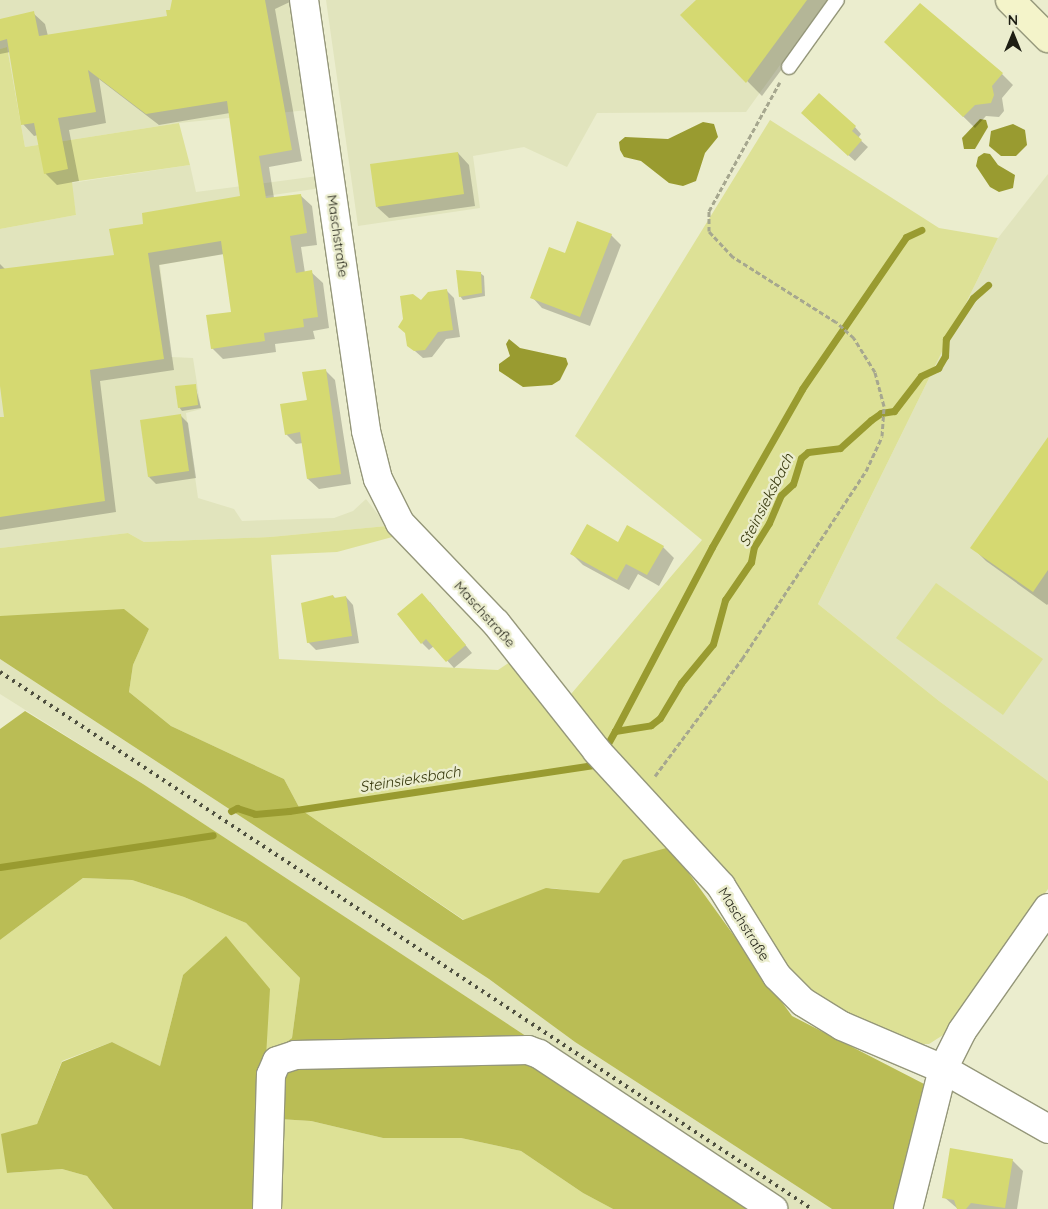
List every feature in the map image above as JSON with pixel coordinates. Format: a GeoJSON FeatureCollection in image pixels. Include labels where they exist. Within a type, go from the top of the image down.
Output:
{"type":"FeatureCollection","features":[{"type":"Feature","properties":{"kind":"main road"},"geometry":{"type":"LineString","coordinates":[[1010,0],[1048,38]]}},
{"type":"Feature","properties":{"kind":"street","name":"Maschstraße"},"geometry":{"type":"LineString","coordinates":[[304,0],[366,431],[387,501],[400,523],[496,623],[597,751],[722,886],[777,976],[803,1002],[842,1026],[943,1069],[1048,1129]]}},
{"type":"Feature","properties":{"kind":"street"},"geometry":{"type":"LineString","coordinates":[[908,1209],[943,1069],[962,1031],[1048,908]]}},
{"type":"Feature","properties":{"kind":"street"},"geometry":{"type":"LineString","coordinates":[[267,1209],[271,1076],[277,1061],[295,1055],[528,1050],[539,1054],[773,1209]]}},
{"type":"Feature","properties":{"kind":"lane"},"geometry":{"type":"LineString","coordinates":[[789,67],[837,0]]}},
{"type":"Feature","properties":{"kind":"path"},"geometry":{"type":"LineString","coordinates":[[636,792],[654,777],[742,659],[866,471],[882,436],[884,406],[875,372],[850,333],[733,256],[709,232],[709,211],[789,67]]}},
{"type":"Feature","properties":{"kind":"shaded area"},"geometry":{"type":"Polygon","coordinates":[[[0,0],[292,0],[308,110],[179,123],[25,147],[7,47],[0,49],[0,0]]]}},
{"type":"Feature","properties":{"kind":"shaded area"},"geometry":{"type":"Polygon","coordinates":[[[326,0],[827,0],[746,112],[597,113],[567,167],[524,147],[473,156],[480,208],[358,226],[326,0]]]}},
{"type":"Feature","properties":{"kind":"shaded area"},"geometry":{"type":"Polygon","coordinates":[[[980,119],[986,120],[988,127],[975,149],[964,149],[962,138],[980,119]]]}},
{"type":"Feature","properties":{"kind":"shaded area"},"geometry":{"type":"Polygon","coordinates":[[[703,122],[714,124],[718,137],[705,153],[696,181],[683,186],[669,183],[641,161],[624,157],[620,150],[619,142],[625,137],[668,139],[703,122]]]}},
{"type":"Feature","properties":{"kind":"shaded area"},"geometry":{"type":"Polygon","coordinates":[[[1013,124],[1025,130],[1027,145],[1016,156],[1001,156],[989,146],[991,131],[1013,124]]]}},
{"type":"Feature","properties":{"kind":"shaded area"},"geometry":{"type":"Polygon","coordinates":[[[984,153],[990,154],[998,165],[1015,175],[1013,188],[999,192],[990,187],[976,166],[978,157],[984,153]]]}},
{"type":"Feature","properties":{"kind":"shaded area"},"geometry":{"type":"Polygon","coordinates":[[[190,165],[196,192],[318,176],[321,188],[218,203],[225,254],[160,265],[171,357],[193,358],[201,409],[186,413],[198,498],[234,509],[242,521],[334,518],[353,511],[366,499],[387,526],[270,537],[144,542],[128,533],[0,548],[0,229],[76,215],[71,183],[190,165]]]}},
{"type":"Feature","properties":{"kind":"shaded area"},"geometry":{"type":"Polygon","coordinates":[[[1048,174],[1048,781],[939,701],[818,604],[998,238],[1048,174]]]}},
{"type":"Feature","properties":{"kind":"shaded area"},"geometry":{"type":"Polygon","coordinates":[[[509,339],[520,348],[566,358],[568,364],[560,380],[552,385],[523,387],[499,371],[499,364],[510,356],[506,344],[509,339]]]}},
{"type":"Feature","properties":{"kind":"shaded area"},"geometry":{"type":"Polygon","coordinates":[[[124,609],[149,629],[133,665],[129,692],[171,726],[284,779],[300,809],[463,920],[546,888],[599,893],[623,860],[670,847],[792,1016],[928,1086],[902,1209],[832,1209],[575,1042],[489,979],[0,659],[0,616],[124,609]]]}},
{"type":"Feature","properties":{"kind":"shaded area"},"geometry":{"type":"Polygon","coordinates":[[[0,659],[489,979],[575,1042],[832,1209],[789,1209],[143,784],[0,694],[0,659]]]}},
{"type":"Feature","properties":{"kind":"shaded area"},"geometry":{"type":"Polygon","coordinates":[[[25,711],[143,784],[789,1209],[613,1209],[583,1193],[521,1151],[461,1138],[383,1138],[311,1121],[263,1118],[260,1209],[113,1209],[87,1176],[62,1169],[7,1173],[1,1134],[37,1124],[62,1062],[112,1042],[160,1066],[183,975],[226,936],[270,989],[266,1057],[292,1038],[300,978],[246,923],[184,897],[132,880],[83,878],[0,940],[0,729],[25,711]]]}},
{"type":"Feature","properties":{"kind":"green space"},"geometry":{"type":"Polygon","coordinates":[[[7,47],[25,147],[179,123],[190,165],[72,182],[76,215],[0,229],[0,49],[7,47]]]}},
{"type":"Feature","properties":{"kind":"green space"},"geometry":{"type":"Polygon","coordinates":[[[770,120],[939,228],[998,238],[818,604],[939,701],[1048,781],[1048,889],[951,1030],[929,1044],[897,1044],[788,978],[696,851],[623,860],[599,894],[551,888],[464,920],[300,809],[284,779],[171,726],[129,692],[133,665],[149,629],[36,616],[0,616],[0,548],[128,533],[144,542],[270,537],[387,526],[396,536],[337,552],[271,555],[279,659],[498,670],[513,660],[560,707],[702,540],[575,436],[770,120]]]}},
{"type":"Feature","properties":{"kind":"green space"},"geometry":{"type":"Polygon","coordinates":[[[936,583],[1043,659],[1003,715],[896,638],[936,583]]]}},
{"type":"Feature","properties":{"kind":"green space"},"geometry":{"type":"Polygon","coordinates":[[[83,878],[132,880],[184,897],[246,923],[300,978],[292,1038],[265,1057],[183,975],[160,1066],[112,1042],[62,1061],[37,1124],[8,1173],[62,1169],[87,1176],[113,1209],[0,1209],[0,940],[83,878]]]}},
{"type":"Feature","properties":{"kind":"green space"},"geometry":{"type":"Polygon","coordinates":[[[263,1118],[311,1121],[383,1138],[461,1138],[521,1151],[583,1193],[613,1209],[260,1209],[263,1118]]]}},
{"type":"Feature","properties":{"kind":"building"},"geometry":{"type":"Polygon","coordinates":[[[172,0],[265,0],[292,150],[259,156],[266,198],[301,194],[307,233],[290,236],[296,273],[312,270],[318,317],[303,319],[304,327],[264,333],[265,341],[211,349],[206,315],[231,312],[221,241],[148,253],[164,359],[90,370],[105,501],[0,517],[0,417],[4,417],[0,386],[0,269],[114,255],[109,229],[143,224],[142,213],[240,196],[227,101],[146,114],[88,70],[96,112],[58,118],[68,169],[44,174],[34,123],[21,125],[7,39],[0,41],[0,19],[34,11],[39,36],[167,16],[166,10],[170,10],[172,0]]]}},
{"type":"Feature","properties":{"kind":"building"},"geometry":{"type":"Polygon","coordinates":[[[696,0],[807,0],[746,83],[680,15],[696,0]]]}},
{"type":"Feature","properties":{"kind":"building"},"geometry":{"type":"Polygon","coordinates":[[[920,3],[1003,73],[992,86],[994,95],[991,103],[975,105],[963,117],[884,42],[920,3]]]}},
{"type":"Feature","properties":{"kind":"building"},"geometry":{"type":"Polygon","coordinates":[[[819,93],[856,126],[852,131],[862,140],[848,156],[801,113],[819,93]]]}},
{"type":"Feature","properties":{"kind":"building"},"geometry":{"type":"Polygon","coordinates":[[[458,152],[464,194],[376,207],[370,164],[458,152]]]}},
{"type":"Feature","properties":{"kind":"building"},"geometry":{"type":"Polygon","coordinates":[[[577,221],[612,234],[580,317],[530,298],[549,247],[565,253],[577,221]]]}},
{"type":"Feature","properties":{"kind":"building"},"geometry":{"type":"Polygon","coordinates":[[[456,270],[481,272],[482,293],[459,297],[456,270]]]}},
{"type":"Feature","properties":{"kind":"building"},"geometry":{"type":"Polygon","coordinates":[[[447,289],[453,330],[438,332],[425,350],[414,351],[407,346],[405,333],[398,327],[403,319],[400,296],[413,294],[421,300],[428,292],[447,289]]]}},
{"type":"Feature","properties":{"kind":"building"},"geometry":{"type":"Polygon","coordinates":[[[326,369],[341,474],[307,479],[300,432],[285,435],[280,404],[307,400],[302,372],[326,369]]]}},
{"type":"Feature","properties":{"kind":"building"},"geometry":{"type":"Polygon","coordinates":[[[196,384],[198,405],[178,408],[175,386],[196,384]]]}},
{"type":"Feature","properties":{"kind":"building"},"geometry":{"type":"Polygon","coordinates":[[[181,414],[189,471],[148,477],[140,420],[181,414]]]}},
{"type":"Feature","properties":{"kind":"building"},"geometry":{"type":"Polygon","coordinates":[[[1048,437],[1048,570],[1033,592],[970,548],[1048,437]]]}},
{"type":"Feature","properties":{"kind":"building"},"geometry":{"type":"Polygon","coordinates":[[[587,524],[618,542],[627,525],[664,546],[647,575],[626,564],[617,580],[570,554],[587,524]]]}},
{"type":"Feature","properties":{"kind":"building"},"geometry":{"type":"Polygon","coordinates":[[[422,593],[466,645],[446,662],[426,639],[421,644],[397,614],[422,593]]]}},
{"type":"Feature","properties":{"kind":"building"},"geometry":{"type":"Polygon","coordinates":[[[333,595],[334,598],[346,596],[352,636],[307,643],[301,603],[333,595]]]}},
{"type":"Feature","properties":{"kind":"building"},"geometry":{"type":"Polygon","coordinates":[[[950,1148],[1013,1159],[1005,1208],[971,1203],[966,1209],[957,1209],[954,1200],[942,1198],[950,1148]]]}},
{"type":"Feature","properties":{"kind":"waterway","name":"Steinsieksbach"},"geometry":{"type":"LineString","coordinates":[[615,731],[712,547],[802,389],[906,237],[921,230]]}},
{"type":"Feature","properties":{"kind":"waterway","name":"Steinsieksbach"},"geometry":{"type":"LineString","coordinates":[[606,747],[615,731],[651,725],[660,718],[681,683],[713,644],[725,600],[751,562],[754,547],[769,523],[781,495],[793,484],[801,458],[808,452],[840,448],[881,413],[894,411],[921,376],[938,368],[945,356],[946,339],[973,298],[988,285]]}},
{"type":"Feature","properties":{"kind":"waterway","name":"Steinsieksbach"},"geometry":{"type":"LineString","coordinates":[[231,811],[237,808],[255,814],[289,811],[594,765]]}},
{"type":"Feature","properties":{"kind":"waterway","name":"Steinsieksbach"},"geometry":{"type":"LineString","coordinates":[[0,867],[213,835]]}},
{"type":"Feature","properties":{"kind":"railway"},"geometry":{"type":"LineString","coordinates":[[0,672],[812,1209]]}}]}
